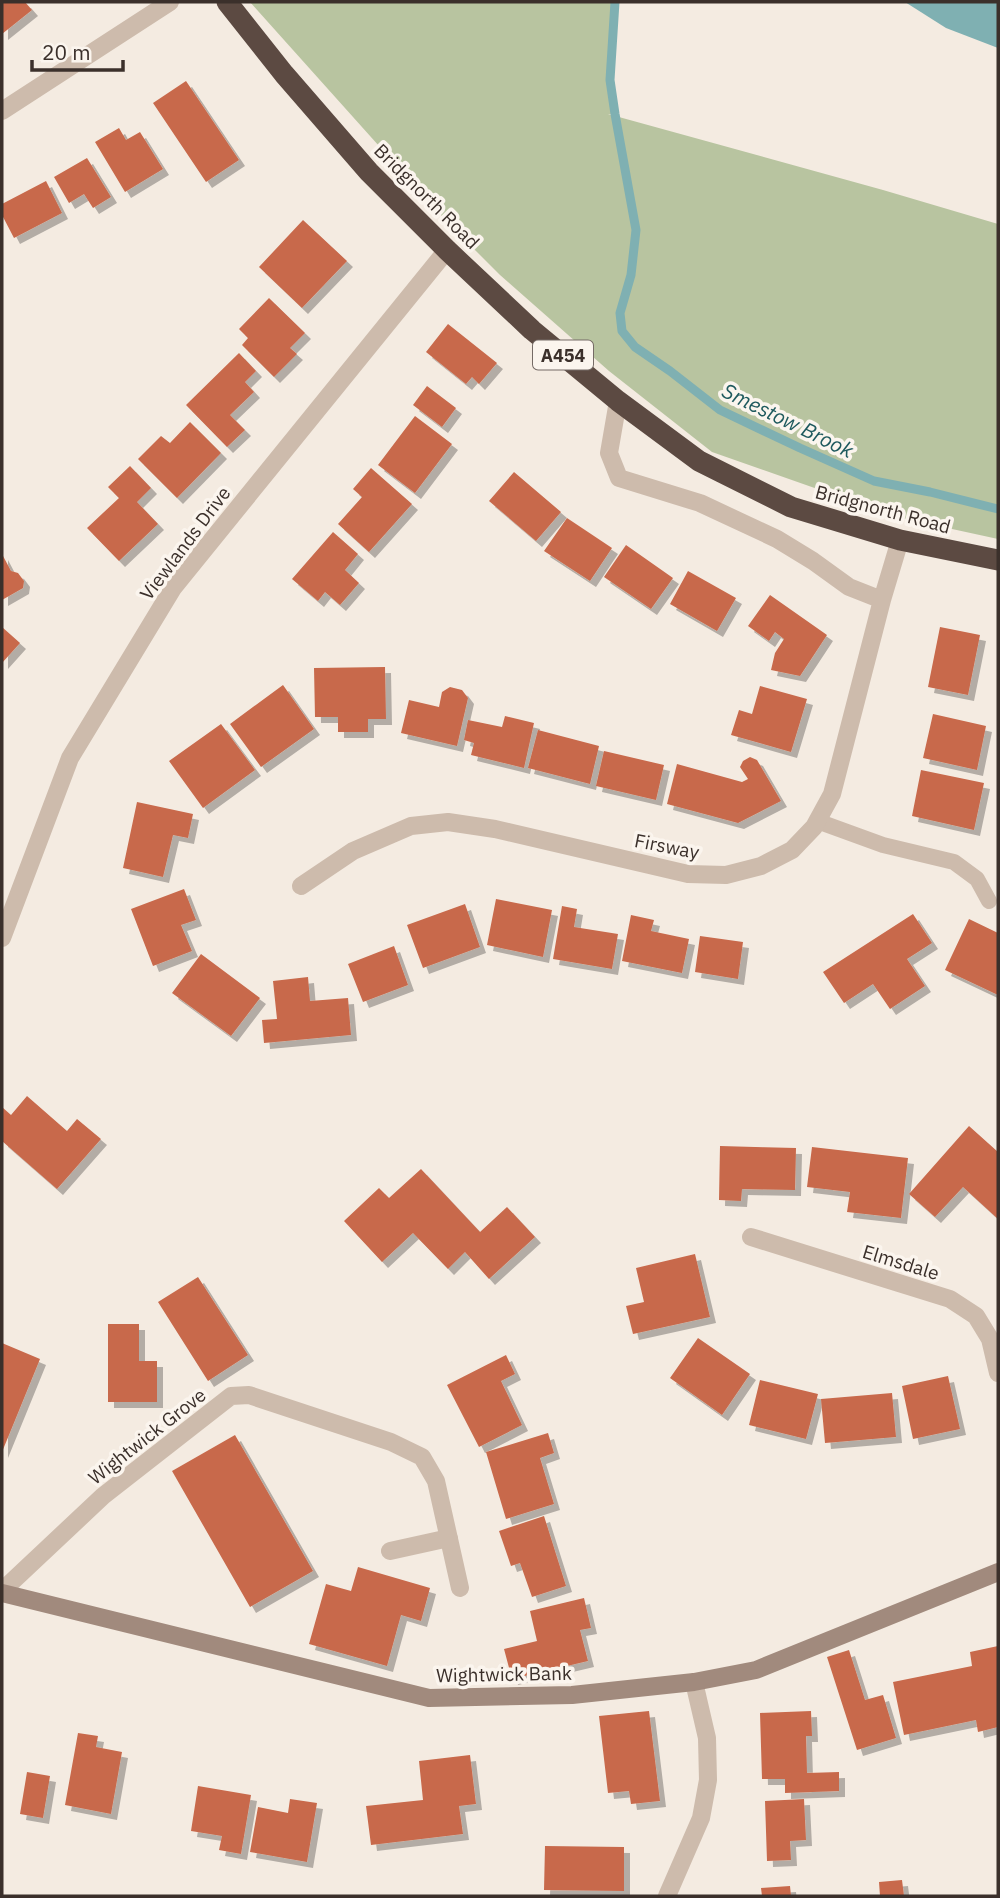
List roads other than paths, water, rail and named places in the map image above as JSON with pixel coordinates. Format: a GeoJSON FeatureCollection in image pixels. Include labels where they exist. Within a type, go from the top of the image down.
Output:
{"type":"FeatureCollection","features":[{"type":"Feature","properties":{"kind":"highway","name":"Bridgnorth Road"},"geometry":{"type":"LineString","coordinates":[[227,2],[284,74],[360,162],[447,250],[532,330],[618,401],[699,461],[791,508],[900,540],[998,561]]}},
{"type":"Feature","properties":{"kind":"street"},"geometry":{"type":"LineString","coordinates":[[2,111],[170,2]]}},
{"type":"Feature","properties":{"kind":"street","name":"Viewlands Drive"},"geometry":{"type":"LineString","coordinates":[[2,937],[71,758],[173,588],[447,250]]}},
{"type":"Feature","properties":{"kind":"street"},"geometry":{"type":"LineString","coordinates":[[618,401],[609,453],[619,478],[700,503],[744,523],[777,539],[849,587],[882,600]]}},
{"type":"Feature","properties":{"kind":"street","name":"Firsway"},"geometry":{"type":"LineString","coordinates":[[301,886],[353,851],[411,826],[448,822],[495,829],[688,874],[726,875],[761,866],[792,850],[817,821],[832,794],[900,540]]}},
{"type":"Feature","properties":{"kind":"street","name":"Elmsdale"},"geometry":{"type":"LineString","coordinates":[[751,1237],[950,1298],[976,1316],[990,1339],[998,1373]]}},
{"type":"Feature","properties":{"kind":"street","name":"Wightwick Grove"},"geometry":{"type":"LineString","coordinates":[[2,1592],[103,1496],[231,1396],[248,1395],[391,1441],[422,1457],[436,1481],[460,1588]]}},
{"type":"Feature","properties":{"kind":"street"},"geometry":{"type":"LineString","coordinates":[[390,1551],[449,1538]]}},
{"type":"Feature","properties":{"kind":"street","name":"Wightwick Bank"},"geometry":{"type":"LineString","coordinates":[[2,1592],[429,1698],[572,1695],[694,1682],[756,1670],[998,1572]]}},
{"type":"Feature","properties":{"kind":"street"},"geometry":{"type":"LineString","coordinates":[[667,1896],[701,1818],[708,1780],[707,1738],[694,1682]]}},
{"type":"Feature","properties":{"kind":"lane"},"geometry":{"type":"LineString","coordinates":[[817,821],[883,845],[954,862],[977,879],[989,901]]}},
{"type":"Feature","properties":{"kind":"water"},"geometry":{"type":"Polygon","coordinates":[[[905,2],[998,2],[998,48],[946,28],[905,2]]]}},
{"type":"Feature","properties":{"kind":"waterway","name":"Smestow Brook"},"geometry":{"type":"LineString","coordinates":[[615,2],[610,80],[636,230],[631,275],[620,313],[622,331],[635,347],[720,410],[800,448],[874,481],[998,509]]}}]}
